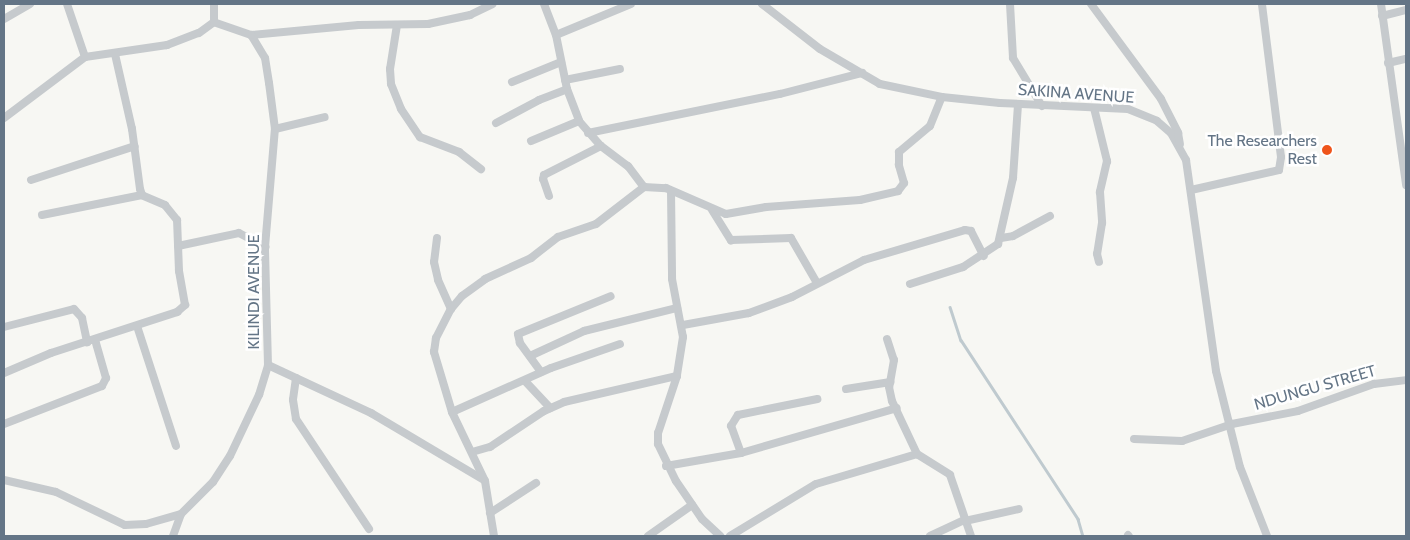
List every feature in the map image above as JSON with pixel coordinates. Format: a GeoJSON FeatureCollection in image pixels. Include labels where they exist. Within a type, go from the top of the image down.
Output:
{"type":"FeatureCollection","features":[{"type":"Feature","properties":{"kind":"street"},"geometry":{"type":"LineString","coordinates":[[4,19],[30,4]]}},
{"type":"Feature","properties":{"kind":"street"},"geometry":{"type":"LineString","coordinates":[[67,4],[85,57]]}},
{"type":"Feature","properties":{"kind":"street"},"geometry":{"type":"LineString","coordinates":[[214,4],[214,22]]}},
{"type":"Feature","properties":{"kind":"street"},"geometry":{"type":"LineString","coordinates":[[214,22],[251,35],[359,25],[448,22],[493,4]]}},
{"type":"Feature","properties":{"kind":"street"},"geometry":{"type":"LineString","coordinates":[[544,4],[556,35],[567,89],[579,121],[601,146],[628,166],[644,187]]}},
{"type":"Feature","properties":{"kind":"street"},"geometry":{"type":"LineString","coordinates":[[556,35],[631,4]]}},
{"type":"Feature","properties":{"kind":"street","name":"SAKINA AVENUE"},"geometry":{"type":"LineString","coordinates":[[762,4],[820,49],[880,84],[942,97],[1042,106],[1128,109],[1158,121],[1180,145],[1191,190],[1216,371],[1232,424],[1240,467],[1267,536]]}},
{"type":"Feature","properties":{"kind":"street"},"geometry":{"type":"LineString","coordinates":[[1010,4],[1013,58],[1042,106]]}},
{"type":"Feature","properties":{"kind":"street"},"geometry":{"type":"LineString","coordinates":[[1091,4],[1161,99],[1178,133],[1180,145]]}},
{"type":"Feature","properties":{"kind":"street"},"geometry":{"type":"LineString","coordinates":[[1191,190],[1274,173],[1281,164],[1262,4]]}},
{"type":"Feature","properties":{"kind":"street"},"geometry":{"type":"LineString","coordinates":[[1381,4],[1406,186]]}},
{"type":"Feature","properties":{"kind":"street"},"geometry":{"type":"LineString","coordinates":[[1382,16],[1406,10]]}},
{"type":"Feature","properties":{"kind":"street"},"geometry":{"type":"LineString","coordinates":[[4,118],[85,57],[167,45],[199,33],[214,22]]}},
{"type":"Feature","properties":{"kind":"street"},"geometry":{"type":"LineString","coordinates":[[397,25],[390,69],[392,84],[401,109],[420,137],[459,152],[481,169]]}},
{"type":"Feature","properties":{"kind":"street","name":"KILINDI AVENUE"},"geometry":{"type":"LineString","coordinates":[[173,536],[181,514],[213,482],[230,456],[259,395],[268,365],[265,247],[275,129],[265,58],[251,35]]}},
{"type":"Feature","properties":{"kind":"street"},"geometry":{"type":"LineString","coordinates":[[115,54],[135,146],[142,195]]}},
{"type":"Feature","properties":{"kind":"street"},"geometry":{"type":"LineString","coordinates":[[1388,64],[1406,58]]}},
{"type":"Feature","properties":{"kind":"street"},"geometry":{"type":"LineString","coordinates":[[512,82],[561,62]]}},
{"type":"Feature","properties":{"kind":"street"},"geometry":{"type":"LineString","coordinates":[[565,80],[620,69]]}},
{"type":"Feature","properties":{"kind":"street"},"geometry":{"type":"LineString","coordinates":[[588,133],[780,94],[862,73]]}},
{"type":"Feature","properties":{"kind":"street"},"geometry":{"type":"LineString","coordinates":[[496,123],[539,100],[567,89]]}},
{"type":"Feature","properties":{"kind":"street"},"geometry":{"type":"LineString","coordinates":[[492,536],[485,481],[452,412],[434,352],[436,338],[451,309],[476,284],[518,265],[558,237],[596,224],[644,187],[654,186],[712,210],[736,214],[766,207],[860,200],[898,191],[904,183],[899,165],[899,152],[930,126],[942,97]]}},
{"type":"Feature","properties":{"kind":"street"},"geometry":{"type":"LineString","coordinates":[[910,284],[953,271],[984,256],[1001,238],[1013,178],[1018,104]]}},
{"type":"Feature","properties":{"kind":"street"},"geometry":{"type":"LineString","coordinates":[[1094,108],[1106,161],[1100,192],[1102,223],[1096,254],[1099,262]]}},
{"type":"Feature","properties":{"kind":"street"},"geometry":{"type":"LineString","coordinates":[[275,129],[325,117]]}},
{"type":"Feature","properties":{"kind":"street"},"geometry":{"type":"LineString","coordinates":[[531,141],[579,121]]}},
{"type":"Feature","properties":{"kind":"street"},"geometry":{"type":"LineString","coordinates":[[31,180],[135,146]]}},
{"type":"Feature","properties":{"kind":"street"},"geometry":{"type":"LineString","coordinates":[[549,196],[543,179],[544,175],[601,146]]}},
{"type":"Feature","properties":{"kind":"street"},"geometry":{"type":"LineString","coordinates":[[670,191],[672,280],[677,308],[683,325],[677,376],[658,433],[666,466],[692,505],[720,536]]}},
{"type":"Feature","properties":{"kind":"street"},"geometry":{"type":"LineString","coordinates":[[4,373],[177,312],[185,306],[175,215],[160,201],[142,195],[42,215]]}},
{"type":"Feature","properties":{"kind":"street"},"geometry":{"type":"LineString","coordinates":[[712,210],[731,240],[791,238],[817,283]]}},
{"type":"Feature","properties":{"kind":"street"},"geometry":{"type":"LineString","coordinates":[[1001,238],[1013,236],[1050,216]]}},
{"type":"Feature","properties":{"kind":"street"},"geometry":{"type":"LineString","coordinates":[[683,325],[749,313],[864,260],[965,230],[971,231],[984,256]]}},
{"type":"Feature","properties":{"kind":"street"},"geometry":{"type":"LineString","coordinates":[[178,246],[239,233],[265,247]]}},
{"type":"Feature","properties":{"kind":"street"},"geometry":{"type":"LineString","coordinates":[[437,238],[436,271],[451,309]]}},
{"type":"Feature","properties":{"kind":"street"},"geometry":{"type":"LineString","coordinates":[[541,372],[518,334],[611,296]]}},
{"type":"Feature","properties":{"kind":"street"},"geometry":{"type":"LineString","coordinates":[[530,356],[584,331],[677,308]]}},
{"type":"Feature","properties":{"kind":"street"},"geometry":{"type":"LineString","coordinates":[[4,327],[74,309],[82,318],[106,378],[102,386],[4,424]]}},
{"type":"Feature","properties":{"kind":"street"},"geometry":{"type":"LineString","coordinates":[[138,326],[176,446]]}},
{"type":"Feature","properties":{"kind":"street"},"geometry":{"type":"LineString","coordinates":[[887,340],[894,360],[890,394],[918,454],[948,472],[971,536]]}},
{"type":"Feature","properties":{"kind":"street"},"geometry":{"type":"LineString","coordinates":[[452,412],[541,372],[620,344]]}},
{"type":"Feature","properties":{"kind":"street"},"geometry":{"type":"LineString","coordinates":[[268,365],[371,413],[485,481]]}},
{"type":"Feature","properties":{"kind":"street"},"geometry":{"type":"LineString","coordinates":[[472,452],[496,443],[550,408],[677,376]]}},
{"type":"Feature","properties":{"kind":"street"},"geometry":{"type":"LineString","coordinates":[[296,378],[293,400],[296,419],[368,529]]}},
{"type":"Feature","properties":{"kind":"street","name":"NDUNGU STREET"},"geometry":{"type":"LineString","coordinates":[[1134,439],[1182,441],[1232,424],[1298,410],[1374,384],[1406,380]]}},
{"type":"Feature","properties":{"kind":"street"},"geometry":{"type":"LineString","coordinates":[[524,381],[550,408]]}},
{"type":"Feature","properties":{"kind":"street"},"geometry":{"type":"LineString","coordinates":[[846,389],[890,382]]}},
{"type":"Feature","properties":{"kind":"street"},"geometry":{"type":"LineString","coordinates":[[741,453],[731,426],[738,415],[817,399]]}},
{"type":"Feature","properties":{"kind":"street"},"geometry":{"type":"LineString","coordinates":[[666,466],[741,453],[897,408]]}},
{"type":"Feature","properties":{"kind":"street"},"geometry":{"type":"LineString","coordinates":[[730,536],[816,484],[918,454]]}},
{"type":"Feature","properties":{"kind":"street"},"geometry":{"type":"LineString","coordinates":[[4,480],[56,492],[125,525],[146,524],[181,514]]}},
{"type":"Feature","properties":{"kind":"street"},"geometry":{"type":"LineString","coordinates":[[490,513],[536,484]]}},
{"type":"Feature","properties":{"kind":"street"},"geometry":{"type":"LineString","coordinates":[[648,536],[692,505]]}},
{"type":"Feature","properties":{"kind":"street"},"geometry":{"type":"LineString","coordinates":[[930,536],[965,521],[1019,509]]}},
{"type":"Feature","properties":{"kind":"waterway"},"geometry":{"type":"LineString","coordinates":[[950,307],[961,340],[1078,519],[1083,536]]}},
{"type":"Feature","properties":{"kind":"place","name":"The Researchers Rest"},"geometry":{"type":"Point","coordinates":[1327,150]}}]}
